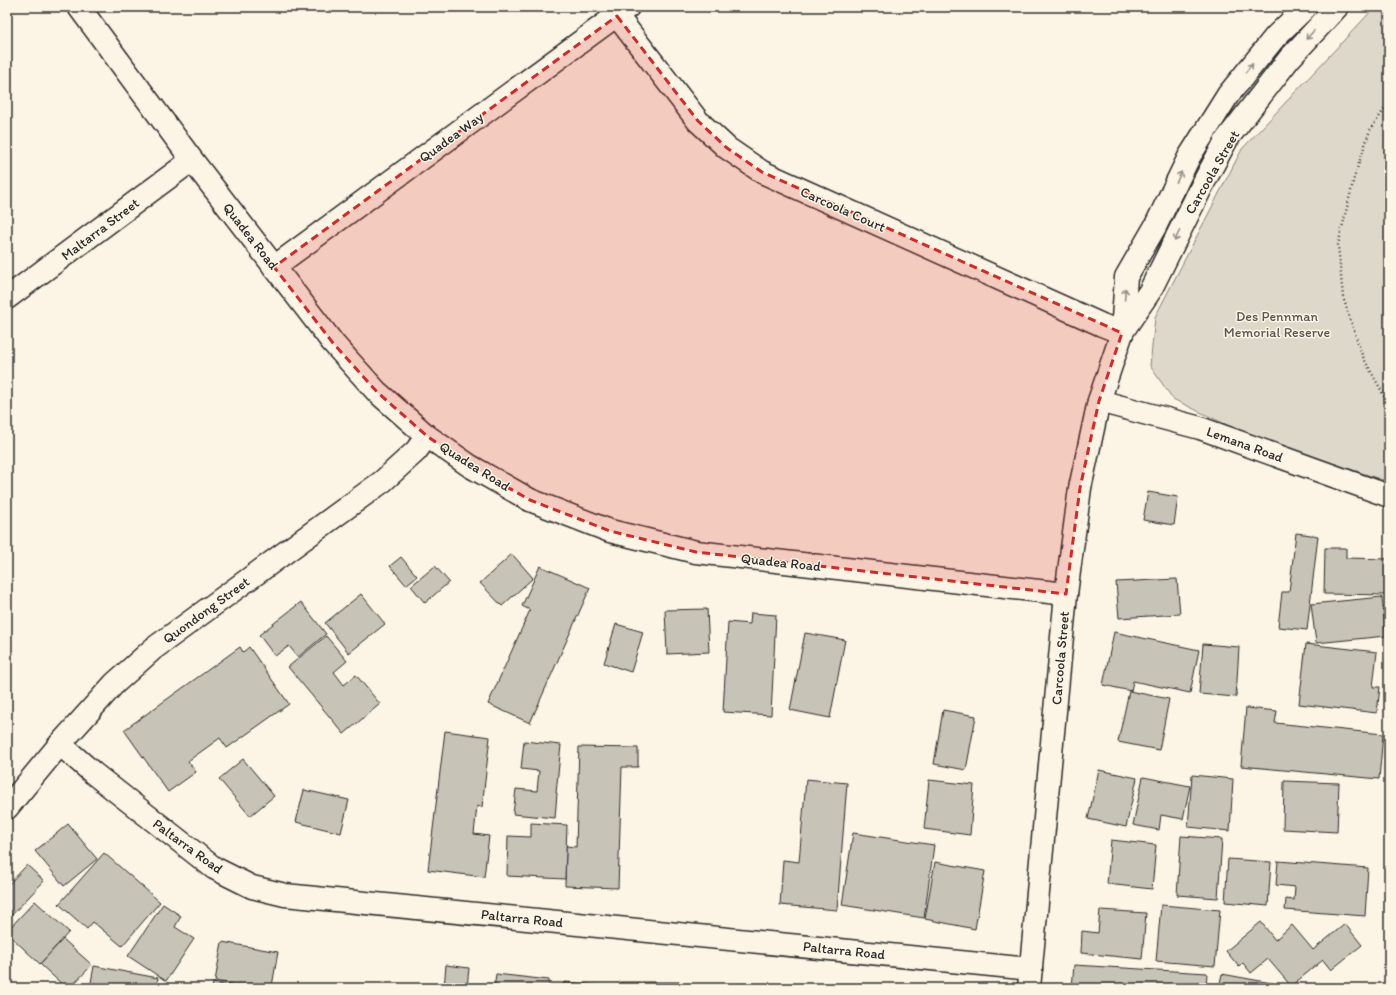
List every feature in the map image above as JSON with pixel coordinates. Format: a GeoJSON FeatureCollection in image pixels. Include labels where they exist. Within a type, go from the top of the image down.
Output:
{"type":"FeatureCollection","features":[{"type":"Feature","properties":{"kind":"street","name":"Quadea Road"},"geometry":{"type":"LineString","coordinates":[[79,7],[192,160],[333,343],[377,392],[427,436],[470,466],[530,500],[610,531],[696,552],[1066,594]]}},
{"type":"Feature","properties":{"kind":"street","name":"Carcoola Street"},"geometry":{"type":"LineString","coordinates":[[1030,978],[1066,594],[1080,488],[1100,402],[1122,333],[1126,277],[1155,227],[1189,157],[1228,94],[1276,36],[1306,7]]}},
{"type":"Feature","properties":{"kind":"street","name":"Carcoola Street"},"geometry":{"type":"LineString","coordinates":[[1122,333],[1150,291],[1227,139],[1289,60],[1337,7]]}},
{"type":"Feature","properties":{"kind":"street","name":"Carcoola Court"},"geometry":{"type":"LineString","coordinates":[[622,11],[698,121],[727,148],[762,172],[1122,333]]}},
{"type":"Feature","properties":{"kind":"street","name":"Quadea Way"},"geometry":{"type":"LineString","coordinates":[[274,267],[622,11]]}},
{"type":"Feature","properties":{"kind":"street","name":"Maltarra Street"},"geometry":{"type":"LineString","coordinates":[[7,298],[192,160]]}},
{"type":"Feature","properties":{"kind":"street","name":"Lemana Road"},"geometry":{"type":"LineString","coordinates":[[1100,402],[1200,428],[1389,496]]}},
{"type":"Feature","properties":{"kind":"street","name":"Quondong Street"},"geometry":{"type":"LineString","coordinates":[[7,808],[60,744],[114,684],[153,649],[383,481],[416,451],[427,436]]}},
{"type":"Feature","properties":{"kind":"street","name":"Paltarra Road"},"geometry":{"type":"LineString","coordinates":[[60,744],[93,773],[214,868],[252,887],[285,895],[1030,978]]}},
{"type":"Feature","properties":{"kind":"path"},"geometry":{"type":"LineString","coordinates":[[1389,102],[1370,130],[1354,178],[1338,245],[1343,296],[1362,355],[1389,405]]}},
{"type":"Feature","properties":{"kind":"highlighted area"},"geometry":{"type":"Polygon","coordinates":[[[617,16],[698,121],[727,148],[762,172],[1122,333],[1099,401],[1080,488],[1066,594],[696,552],[610,531],[530,500],[470,466],[427,436],[377,392],[333,343],[274,267],[617,16]]]}},
{"type":"Feature","properties":{"kind":"green space","name":"Des Pennman Memorial Reserve"},"geometry":{"type":"Polygon","coordinates":[[[1375,7],[1389,7],[1389,482],[1246,434],[1173,399],[1150,366],[1155,317],[1242,149],[1375,7]]]}},
{"type":"Feature","properties":{"kind":"building"},"geometry":{"type":"Polygon","coordinates":[[[1148,492],[1178,497],[1174,525],[1143,520],[1148,492]]]}},
{"type":"Feature","properties":{"kind":"building"},"geometry":{"type":"Polygon","coordinates":[[[1296,533],[1318,536],[1307,630],[1278,627],[1282,592],[1289,592],[1296,533]]]}},
{"type":"Feature","properties":{"kind":"building"},"geometry":{"type":"Polygon","coordinates":[[[1325,548],[1346,548],[1346,558],[1389,559],[1388,595],[1324,594],[1325,548]]]}},
{"type":"Feature","properties":{"kind":"building"},"geometry":{"type":"Polygon","coordinates":[[[512,554],[533,578],[502,606],[480,583],[512,554]]]}},
{"type":"Feature","properties":{"kind":"building"},"geometry":{"type":"Polygon","coordinates":[[[401,557],[417,576],[406,585],[390,566],[401,557]]]}},
{"type":"Feature","properties":{"kind":"building"},"geometry":{"type":"Polygon","coordinates":[[[435,566],[449,582],[425,603],[411,586],[435,566]]]}},
{"type":"Feature","properties":{"kind":"building"},"geometry":{"type":"Polygon","coordinates":[[[540,566],[590,588],[530,723],[488,704],[530,610],[522,606],[540,566]]]}},
{"type":"Feature","properties":{"kind":"building"},"geometry":{"type":"Polygon","coordinates":[[[1177,579],[1180,614],[1119,618],[1116,582],[1177,579]]]}},
{"type":"Feature","properties":{"kind":"building"},"geometry":{"type":"Polygon","coordinates":[[[361,594],[385,624],[349,653],[325,623],[361,594]]]}},
{"type":"Feature","properties":{"kind":"building"},"geometry":{"type":"Polygon","coordinates":[[[1382,597],[1386,636],[1316,643],[1311,604],[1382,597]]]}},
{"type":"Feature","properties":{"kind":"building"},"geometry":{"type":"Polygon","coordinates":[[[301,602],[326,634],[298,657],[289,646],[275,656],[259,635],[301,602]]]}},
{"type":"Feature","properties":{"kind":"building"},"geometry":{"type":"Polygon","coordinates":[[[707,609],[709,652],[667,654],[665,610],[707,609]]]}},
{"type":"Feature","properties":{"kind":"building"},"geometry":{"type":"Polygon","coordinates":[[[751,613],[776,615],[771,715],[723,712],[728,622],[750,624],[751,613]]]}},
{"type":"Feature","properties":{"kind":"building"},"geometry":{"type":"Polygon","coordinates":[[[616,624],[643,632],[631,672],[604,663],[616,624]]]}},
{"type":"Feature","properties":{"kind":"building"},"geometry":{"type":"Polygon","coordinates":[[[1114,632],[1199,650],[1190,693],[1133,681],[1131,691],[1103,685],[1114,632]]]}},
{"type":"Feature","properties":{"kind":"building"},"geometry":{"type":"Polygon","coordinates":[[[805,633],[845,640],[830,718],[790,710],[805,633]]]}},
{"type":"Feature","properties":{"kind":"building"},"geometry":{"type":"Polygon","coordinates":[[[326,636],[347,661],[334,672],[344,685],[356,675],[380,704],[344,734],[288,667],[326,636]]]}},
{"type":"Feature","properties":{"kind":"building"},"geometry":{"type":"Polygon","coordinates":[[[1203,644],[1239,647],[1236,697],[1199,694],[1203,644]]]}},
{"type":"Feature","properties":{"kind":"building"},"geometry":{"type":"Polygon","coordinates":[[[1306,644],[1377,652],[1373,687],[1380,687],[1377,713],[1299,704],[1306,644]]]}},
{"type":"Feature","properties":{"kind":"building"},"geometry":{"type":"Polygon","coordinates":[[[240,647],[243,652],[249,647],[289,704],[227,748],[220,738],[188,761],[196,772],[168,792],[124,730],[240,647]]]}},
{"type":"Feature","properties":{"kind":"building"},"geometry":{"type":"Polygon","coordinates":[[[1129,691],[1169,699],[1159,750],[1118,742],[1129,691]]]}},
{"type":"Feature","properties":{"kind":"building"},"geometry":{"type":"Polygon","coordinates":[[[1246,708],[1277,711],[1275,723],[1383,734],[1379,779],[1241,766],[1246,708]]]}},
{"type":"Feature","properties":{"kind":"building"},"geometry":{"type":"Polygon","coordinates":[[[943,710],[976,716],[966,770],[934,764],[943,710]]]}},
{"type":"Feature","properties":{"kind":"building"},"geometry":{"type":"Polygon","coordinates":[[[445,731],[490,737],[482,807],[477,806],[474,834],[489,836],[484,877],[428,870],[445,731]]]}},
{"type":"Feature","properties":{"kind":"building"},"geometry":{"type":"Polygon","coordinates":[[[524,741],[561,745],[555,818],[513,814],[516,789],[537,791],[539,771],[521,769],[524,741]]]}},
{"type":"Feature","properties":{"kind":"building"},"geometry":{"type":"Polygon","coordinates":[[[579,747],[638,748],[638,767],[622,767],[618,888],[565,886],[566,846],[576,847],[579,747]]]}},
{"type":"Feature","properties":{"kind":"building"},"geometry":{"type":"Polygon","coordinates":[[[243,759],[274,796],[250,816],[219,779],[243,759]]]}},
{"type":"Feature","properties":{"kind":"building"},"geometry":{"type":"Polygon","coordinates":[[[1099,770],[1137,778],[1126,827],[1088,819],[1099,770]]]}},
{"type":"Feature","properties":{"kind":"building"},"geometry":{"type":"Polygon","coordinates":[[[1192,775],[1233,779],[1230,831],[1188,827],[1192,775]]]}},
{"type":"Feature","properties":{"kind":"building"},"geometry":{"type":"Polygon","coordinates":[[[1143,777],[1190,786],[1183,819],[1161,815],[1159,830],[1133,825],[1143,777]]]}},
{"type":"Feature","properties":{"kind":"building"},"geometry":{"type":"Polygon","coordinates":[[[806,779],[847,783],[837,910],[780,905],[783,860],[799,862],[806,779]]]}},
{"type":"Feature","properties":{"kind":"building"},"geometry":{"type":"Polygon","coordinates":[[[929,780],[974,785],[970,835],[924,829],[929,780]]]}},
{"type":"Feature","properties":{"kind":"building"},"geometry":{"type":"Polygon","coordinates":[[[1284,781],[1339,783],[1337,832],[1283,829],[1284,781]]]}},
{"type":"Feature","properties":{"kind":"building"},"geometry":{"type":"Polygon","coordinates":[[[304,790],[349,800],[341,833],[296,822],[304,790]]]}},
{"type":"Feature","properties":{"kind":"building"},"geometry":{"type":"Polygon","coordinates":[[[531,823],[567,825],[565,879],[507,876],[508,836],[531,837],[531,823]]]}},
{"type":"Feature","properties":{"kind":"building"},"geometry":{"type":"Polygon","coordinates":[[[68,824],[97,859],[64,886],[35,851],[68,824]]]}},
{"type":"Feature","properties":{"kind":"building"},"geometry":{"type":"Polygon","coordinates":[[[853,833],[934,845],[924,918],[842,905],[853,833]]]}},
{"type":"Feature","properties":{"kind":"building"},"geometry":{"type":"Polygon","coordinates":[[[1181,836],[1222,839],[1218,898],[1177,895],[1181,836]]]}},
{"type":"Feature","properties":{"kind":"building"},"geometry":{"type":"Polygon","coordinates":[[[1111,840],[1156,845],[1152,889],[1107,884],[1111,840]]]}},
{"type":"Feature","properties":{"kind":"building"},"geometry":{"type":"Polygon","coordinates":[[[104,853],[160,902],[122,946],[93,922],[87,929],[59,904],[104,853]]]}},
{"type":"Feature","properties":{"kind":"building"},"geometry":{"type":"Polygon","coordinates":[[[1228,859],[1271,862],[1268,906],[1225,902],[1228,859]]]}},
{"type":"Feature","properties":{"kind":"building"},"geometry":{"type":"Polygon","coordinates":[[[1278,861],[1368,868],[1365,916],[1285,910],[1286,899],[1294,900],[1295,887],[1276,885],[1278,861]]]}},
{"type":"Feature","properties":{"kind":"building"},"geometry":{"type":"Polygon","coordinates":[[[935,862],[985,871],[975,929],[925,919],[935,862]]]}},
{"type":"Feature","properties":{"kind":"building"},"geometry":{"type":"Polygon","coordinates":[[[27,865],[44,881],[7,920],[7,886],[27,865]]]}},
{"type":"Feature","properties":{"kind":"building"},"geometry":{"type":"Polygon","coordinates":[[[35,901],[69,932],[40,964],[7,933],[7,931],[35,901]]]}},
{"type":"Feature","properties":{"kind":"building"},"geometry":{"type":"Polygon","coordinates":[[[163,904],[181,916],[175,927],[194,939],[166,981],[128,956],[163,904]]]}},
{"type":"Feature","properties":{"kind":"building"},"geometry":{"type":"Polygon","coordinates":[[[1161,905],[1220,910],[1215,966],[1156,961],[1161,905]]]}},
{"type":"Feature","properties":{"kind":"building"},"geometry":{"type":"Polygon","coordinates":[[[1100,910],[1146,913],[1142,959],[1081,953],[1082,931],[1098,933],[1100,910]]]}},
{"type":"Feature","properties":{"kind":"building"},"geometry":{"type":"Polygon","coordinates":[[[1261,922],[1275,940],[1292,925],[1313,950],[1345,924],[1362,945],[1331,970],[1323,960],[1291,986],[1268,959],[1251,973],[1243,963],[1239,967],[1226,951],[1261,922]]]}},
{"type":"Feature","properties":{"kind":"building"},"geometry":{"type":"Polygon","coordinates":[[[63,939],[92,965],[70,988],[66,988],[40,964],[63,939]]]}},
{"type":"Feature","properties":{"kind":"building"},"geometry":{"type":"Polygon","coordinates":[[[222,942],[278,952],[272,986],[255,983],[254,988],[252,988],[215,981],[222,942]]]}},
{"type":"Feature","properties":{"kind":"building"},"geometry":{"type":"Polygon","coordinates":[[[446,965],[469,968],[467,988],[444,988],[446,965]]]}},
{"type":"Feature","properties":{"kind":"building"},"geometry":{"type":"Polygon","coordinates":[[[1074,965],[1207,973],[1206,988],[1072,988],[1074,965]]]}},
{"type":"Feature","properties":{"kind":"building"},"geometry":{"type":"Polygon","coordinates":[[[94,966],[158,978],[156,988],[90,988],[94,966]]]}},
{"type":"Feature","properties":{"kind":"building"},"geometry":{"type":"Polygon","coordinates":[[[496,974],[549,980],[549,988],[494,988],[496,974]]]}},
{"type":"Feature","properties":{"kind":"building"},"geometry":{"type":"Polygon","coordinates":[[[1222,974],[1282,985],[1281,988],[1219,988],[1222,974]]]}},
{"type":"Feature","properties":{"kind":"building"},"geometry":{"type":"Polygon","coordinates":[[[7,979],[17,988],[7,988],[7,979]]]}},
{"type":"Feature","properties":{"kind":"building"},"geometry":{"type":"Polygon","coordinates":[[[564,982],[618,987],[618,988],[563,988],[564,982]]]}},
{"type":"Feature","properties":{"kind":"building"},"geometry":{"type":"Polygon","coordinates":[[[621,982],[679,982],[679,988],[621,988],[621,982]]]}},
{"type":"Feature","properties":{"kind":"building"},"geometry":{"type":"Polygon","coordinates":[[[213,983],[239,988],[212,988],[213,983]]]}},
{"type":"Feature","properties":{"kind":"building"},"geometry":{"type":"Polygon","coordinates":[[[291,984],[329,988],[290,988],[291,984]]]}},
{"type":"Feature","properties":{"kind":"building"},"geometry":{"type":"Polygon","coordinates":[[[342,985],[383,988],[342,988],[342,985]]]}}]}
